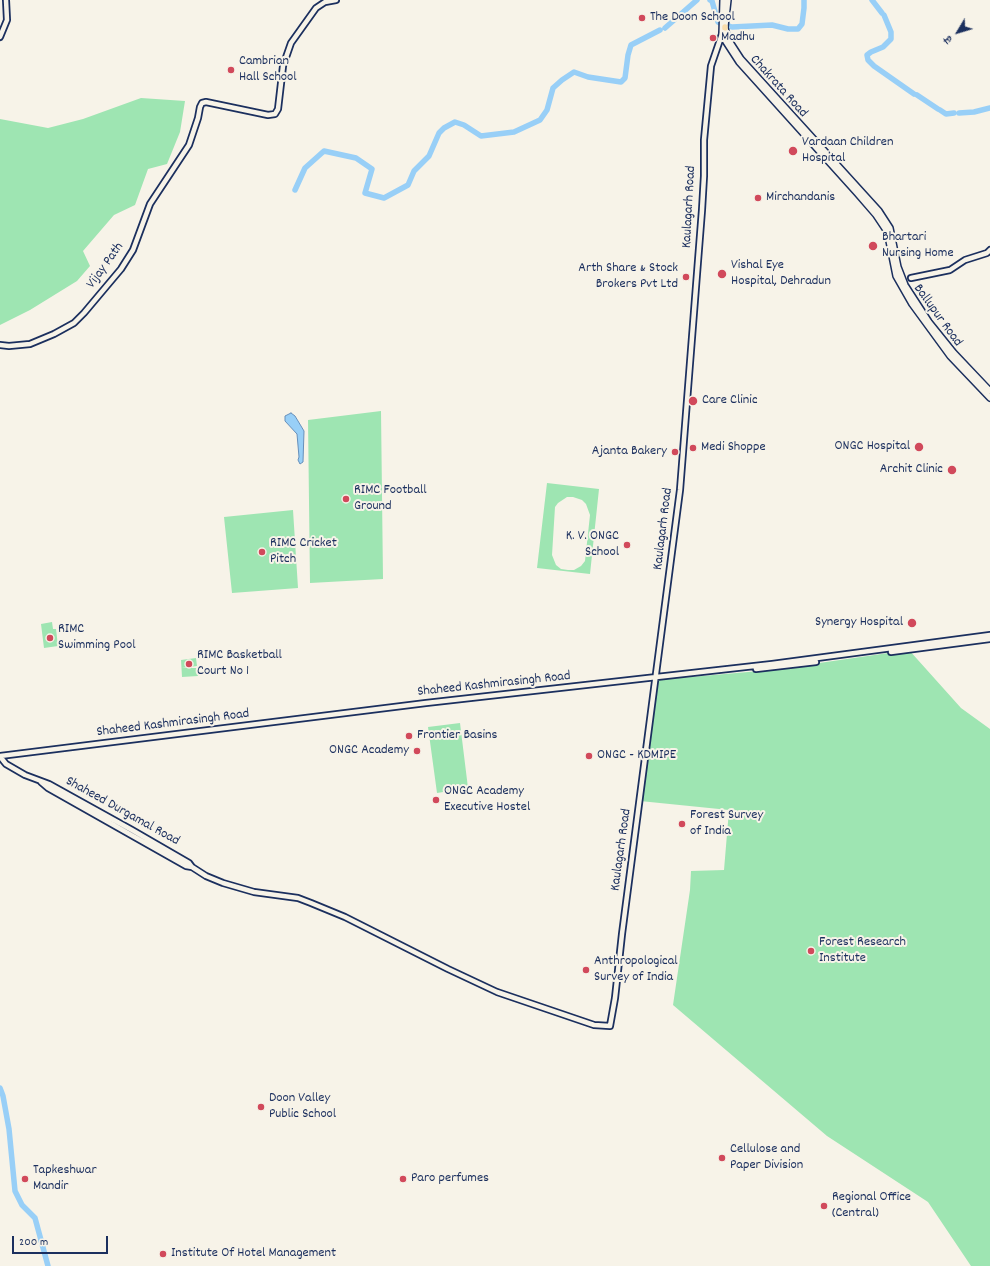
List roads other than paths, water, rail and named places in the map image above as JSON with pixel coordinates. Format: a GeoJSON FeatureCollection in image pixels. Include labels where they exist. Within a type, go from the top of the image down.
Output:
{"type":"FeatureCollection","features":[{"type":"Feature","properties":{"kind":"main road"},"geometry":{"type":"LineString","coordinates":[[722,34],[723,0]]}},
{"type":"Feature","properties":{"kind":"main road","name":"Chakrata Road"},"geometry":{"type":"LineString","coordinates":[[728,0],[725,27],[728,39],[741,59],[879,211],[890,228]]}},
{"type":"Feature","properties":{"kind":"main road","name":"Chakrata Road"},"geometry":{"type":"LineString","coordinates":[[722,34],[739,62],[857,193],[876,216],[886,230],[888,236]]}},
{"type":"Feature","properties":{"kind":"main road","name":"Ballupur Road"},"geometry":{"type":"LineString","coordinates":[[890,228],[898,267],[905,285],[929,322],[954,353],[990,391]]}},
{"type":"Feature","properties":{"kind":"main road","name":"Ballupur Road"},"geometry":{"type":"LineString","coordinates":[[888,236],[896,276],[912,304],[950,356],[990,398]]}},
{"type":"Feature","properties":{"kind":"street"},"geometry":{"type":"LineString","coordinates":[[0,37],[7,20],[5,0]]}},
{"type":"Feature","properties":{"kind":"street","name":"Vijay Path"},"geometry":{"type":"LineString","coordinates":[[0,345],[9,346],[30,344],[54,334],[74,323],[84,313],[121,269],[133,250],[150,204],[189,145],[202,103],[206,102],[268,115],[274,114],[278,109],[283,66],[291,43],[316,8],[325,2],[336,0]]}},
{"type":"Feature","properties":{"kind":"street","name":"Kaulagarh Road"},"geometry":{"type":"LineString","coordinates":[[610,1026],[615,998],[623,926],[680,490],[702,217],[704,140],[711,66],[725,27]]}},
{"type":"Feature","properties":{"kind":"street"},"geometry":{"type":"LineString","coordinates":[[911,278],[950,270],[965,260],[987,253],[990,250]]}},
{"type":"Feature","properties":{"kind":"street","name":"Shaheed Kashmirasingh Road"},"geometry":{"type":"LineString","coordinates":[[1,757],[243,730],[815,659],[990,635]]}},
{"type":"Feature","properties":{"kind":"street","name":"Shaheed Kashmirasingh Road"},"geometry":{"type":"LineString","coordinates":[[655,679],[771,668],[990,639]]}},
{"type":"Feature","properties":{"kind":"street","name":"Shaheed Durgamal Road"},"geometry":{"type":"LineString","coordinates":[[1,757],[6,764],[25,775],[50,784],[171,852],[206,876],[223,883],[254,892],[298,898],[345,917],[497,992],[594,1025],[610,1026]]}},
{"type":"Feature","properties":{"kind":"water"},"geometry":{"type":"Polygon","coordinates":[[[291,413],[295,416],[304,431],[303,462],[300,464],[298,460],[297,434],[285,421],[285,416],[291,413]]]}},
{"type":"Feature","properties":{"kind":"waterway"},"geometry":{"type":"LineString","coordinates":[[665,28],[697,0]]}},
{"type":"Feature","properties":{"kind":"waterway"},"geometry":{"type":"LineString","coordinates":[[710,0],[712,1],[718,22],[720,23]]}},
{"type":"Feature","properties":{"kind":"waterway"},"geometry":{"type":"LineString","coordinates":[[729,26],[772,25],[788,29],[798,29],[802,24],[804,0]]}},
{"type":"Feature","properties":{"kind":"waterway"},"geometry":{"type":"LineString","coordinates":[[872,0],[882,13]]}},
{"type":"Feature","properties":{"kind":"waterway"},"geometry":{"type":"LineString","coordinates":[[884,15],[891,32],[891,39],[883,47],[867,55],[868,60],[874,66],[914,94]]}},
{"type":"Feature","properties":{"kind":"waterway"},"geometry":{"type":"LineString","coordinates":[[295,190],[305,168],[324,151],[356,158],[372,169],[365,193],[384,198],[408,185],[414,171],[429,156],[439,133],[444,128],[455,122],[464,125],[481,136],[514,132],[540,120],[547,110],[553,88],[574,72],[588,77],[621,82],[625,78],[631,45],[660,30]]}},
{"type":"Feature","properties":{"kind":"waterway"},"geometry":{"type":"LineString","coordinates":[[917,95],[938,109]]}},
{"type":"Feature","properties":{"kind":"waterway"},"geometry":{"type":"LineString","coordinates":[[959,113],[974,112],[990,108]]}},
{"type":"Feature","properties":{"kind":"waterway"},"geometry":{"type":"LineString","coordinates":[[940,110],[946,114],[954,113]]}},
{"type":"Feature","properties":{"kind":"waterway"},"geometry":{"type":"LineString","coordinates":[[0,1088],[3,1096],[9,1129],[15,1191],[22,1205],[35,1218],[48,1266]]}},
{"type":"Feature","properties":{"kind":"place","name":"The Doon School"},"geometry":{"type":"Point","coordinates":[642,18]}},
{"type":"Feature","properties":{"kind":"place","name":"Madhu"},"geometry":{"type":"Point","coordinates":[713,38]}},
{"type":"Feature","properties":{"kind":"place","name":"Cambrian Hall School"},"geometry":{"type":"Point","coordinates":[231,70]}},
{"type":"Feature","properties":{"kind":"place","name":"Vardaan Children Hospital"},"geometry":{"type":"Point","coordinates":[793,151]}},
{"type":"Feature","properties":{"kind":"place","name":"Mirchandanis"},"geometry":{"type":"Point","coordinates":[758,198]}},
{"type":"Feature","properties":{"kind":"place","name":"Bhartari Nursing Home"},"geometry":{"type":"Point","coordinates":[873,246]}},
{"type":"Feature","properties":{"kind":"place","name":"Vishal Eye Hospital, Dehradun"},"geometry":{"type":"Point","coordinates":[722,274]}},
{"type":"Feature","properties":{"kind":"place","name":"Arth Share & Stock Brokers Pvt Ltd"},"geometry":{"type":"Point","coordinates":[686,277]}},
{"type":"Feature","properties":{"kind":"place","name":"Care Clinic"},"geometry":{"type":"Point","coordinates":[693,401]}},
{"type":"Feature","properties":{"kind":"place","name":"ONGC Hospital"},"geometry":{"type":"Point","coordinates":[919,447]}},
{"type":"Feature","properties":{"kind":"place","name":"Medi Shoppe"},"geometry":{"type":"Point","coordinates":[693,448]}},
{"type":"Feature","properties":{"kind":"place","name":"Ajanta Bakery"},"geometry":{"type":"Point","coordinates":[675,452]}},
{"type":"Feature","properties":{"kind":"place","name":"Archit Clinic"},"geometry":{"type":"Point","coordinates":[952,470]}},
{"type":"Feature","properties":{"kind":"place","name":"RIMC Football Ground"},"geometry":{"type":"Point","coordinates":[346,499]}},
{"type":"Feature","properties":{"kind":"place","name":"K. V. ONGC School"},"geometry":{"type":"Point","coordinates":[627,545]}},
{"type":"Feature","properties":{"kind":"place","name":"RIMC Cricket Pitch"},"geometry":{"type":"Point","coordinates":[262,552]}},
{"type":"Feature","properties":{"kind":"place","name":"Synergy Hospital"},"geometry":{"type":"Point","coordinates":[912,623]}},
{"type":"Feature","properties":{"kind":"place","name":"RIMC Swimming Pool"},"geometry":{"type":"Point","coordinates":[50,638]}},
{"type":"Feature","properties":{"kind":"place","name":"RIMC Basketball Court No 1"},"geometry":{"type":"Point","coordinates":[189,664]}},
{"type":"Feature","properties":{"kind":"place","name":"Frontier Basins"},"geometry":{"type":"Point","coordinates":[409,736]}},
{"type":"Feature","properties":{"kind":"place","name":"ONGC Academy"},"geometry":{"type":"Point","coordinates":[417,751]}},
{"type":"Feature","properties":{"kind":"place","name":"ONGC - KDMIPE"},"geometry":{"type":"Point","coordinates":[589,756]}},
{"type":"Feature","properties":{"kind":"place","name":"ONGC Academy Executive Hostel"},"geometry":{"type":"Point","coordinates":[436,800]}},
{"type":"Feature","properties":{"kind":"place","name":"Forest Survey of India"},"geometry":{"type":"Point","coordinates":[682,824]}},
{"type":"Feature","properties":{"kind":"place","name":"Forest Research Institute"},"geometry":{"type":"Point","coordinates":[811,951]}},
{"type":"Feature","properties":{"kind":"place","name":"Anthropological Survey of India"},"geometry":{"type":"Point","coordinates":[586,970]}},
{"type":"Feature","properties":{"kind":"place","name":"Doon Valley Public School"},"geometry":{"type":"Point","coordinates":[261,1107]}},
{"type":"Feature","properties":{"kind":"place","name":"Cellulose and Paper Division"},"geometry":{"type":"Point","coordinates":[722,1158]}},
{"type":"Feature","properties":{"kind":"place","name":"Tapkeshwar Mandir"},"geometry":{"type":"Point","coordinates":[25,1179]}},
{"type":"Feature","properties":{"kind":"place","name":"Paro perfumes"},"geometry":{"type":"Point","coordinates":[403,1179]}},
{"type":"Feature","properties":{"kind":"place","name":"Regional Office (Central)"},"geometry":{"type":"Point","coordinates":[824,1206]}},
{"type":"Feature","properties":{"kind":"place","name":"Institute Of Hotel Management"},"geometry":{"type":"Point","coordinates":[163,1254]}}]}
